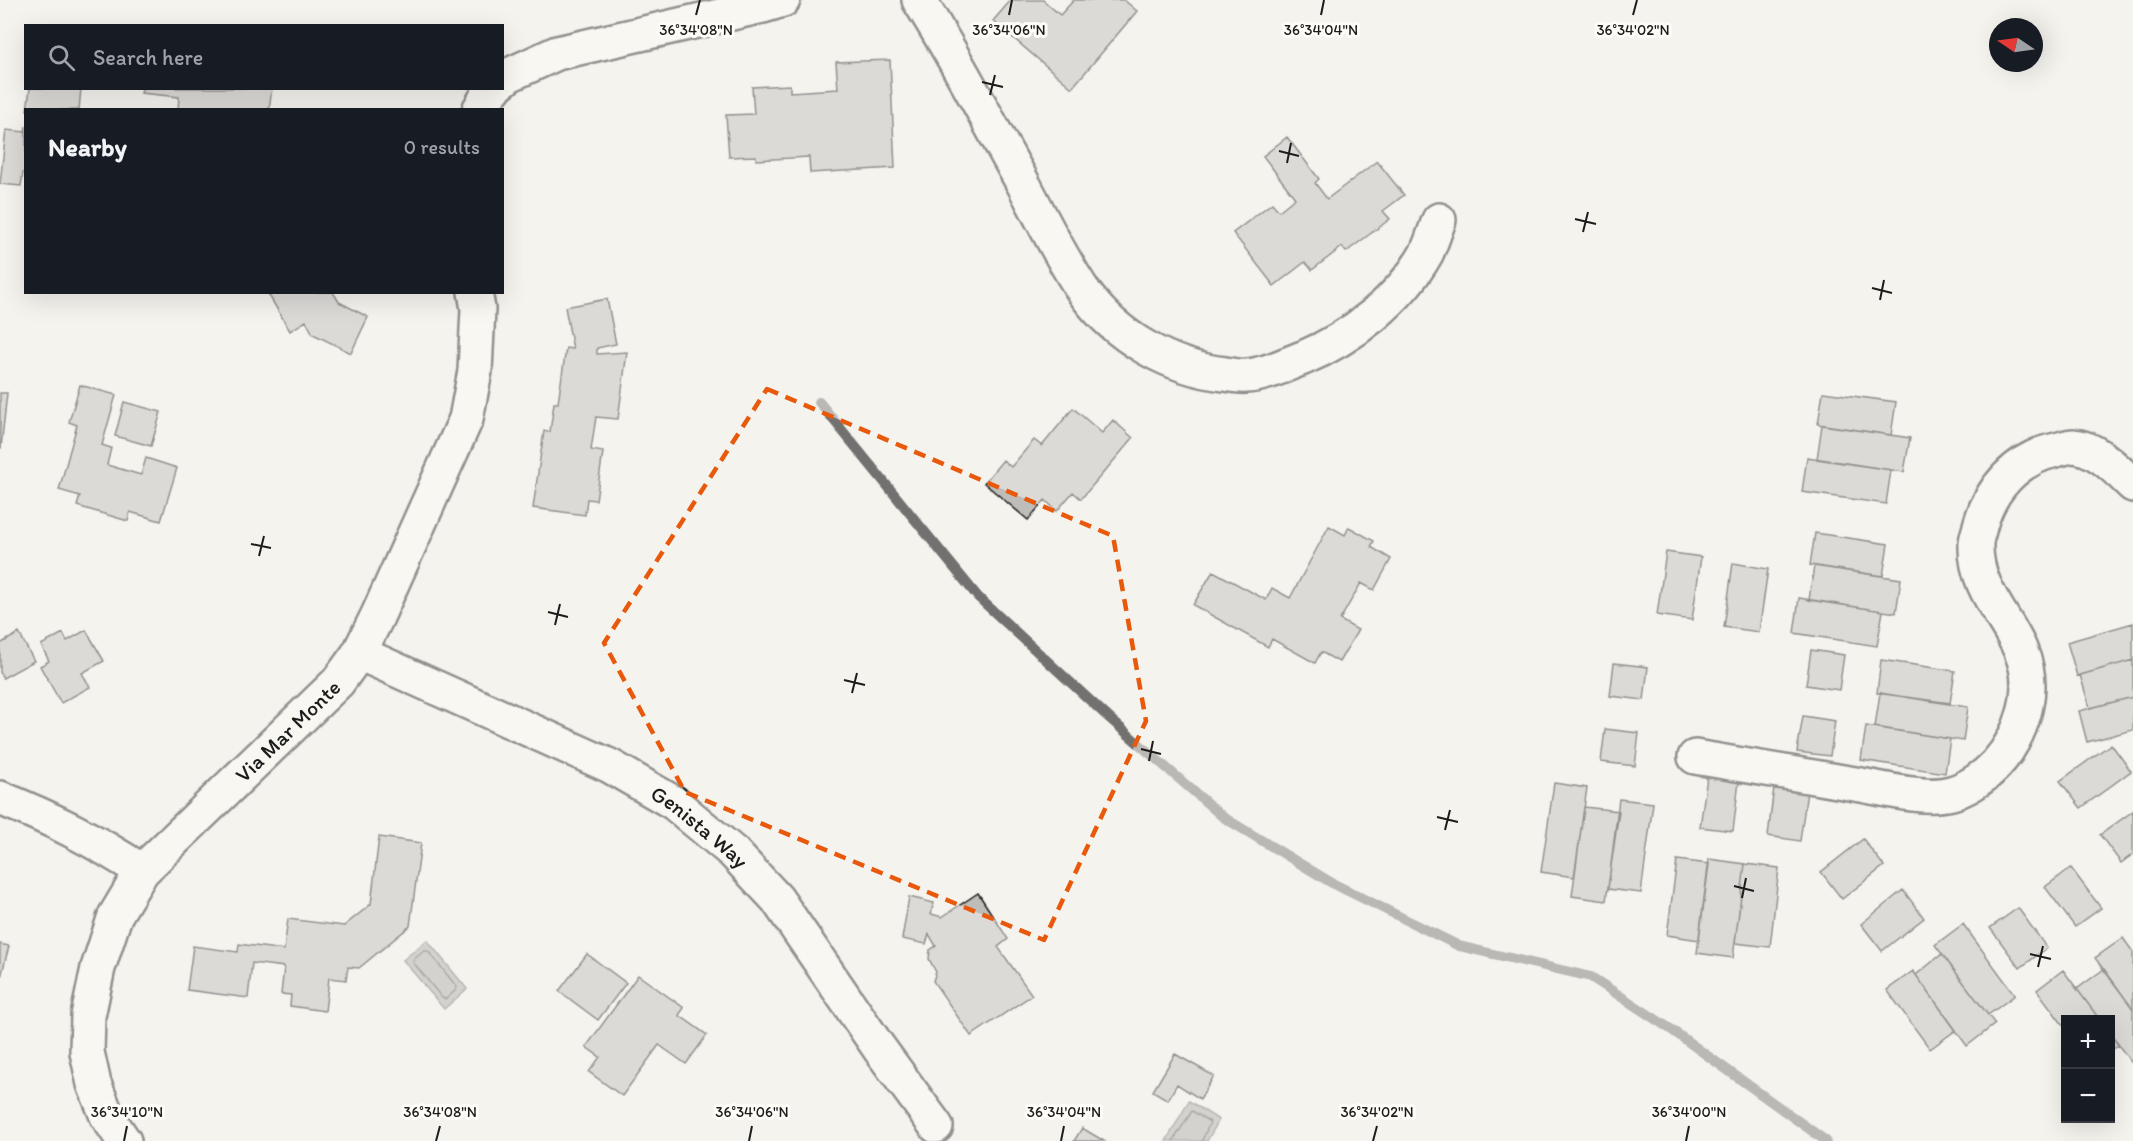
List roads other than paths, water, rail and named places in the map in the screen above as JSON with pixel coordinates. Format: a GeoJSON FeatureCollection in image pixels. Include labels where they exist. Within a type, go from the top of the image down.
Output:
{"type":"FeatureCollection","features":[{"type":"Feature","properties":{"kind":"street"},"geometry":{"type":"LineString","coordinates":[[504,79],[557,52],[783,0]]}},
{"type":"Feature","properties":{"kind":"street"},"geometry":{"type":"LineString","coordinates":[[919,0],[943,39],[1058,249],[1085,293],[1107,318],[1131,339],[1161,356],[1186,366],[1217,373],[1248,376],[1279,368],[1322,350],[1363,323],[1402,287],[1426,254],[1439,220]]}},
{"type":"Feature","properties":{"kind":"street"},"geometry":{"type":"LineString","coordinates":[[480,108],[493,90]]}},
{"type":"Feature","properties":{"kind":"street","name":"Via Mar Monte"},"geometry":{"type":"LineString","coordinates":[[124,1141],[108,1116],[94,1084],[87,1052],[88,1016],[98,968],[115,916],[141,871],[338,682],[359,653],[466,419],[475,371],[478,309],[475,294]]}},
{"type":"Feature","properties":{"kind":"street"},"geometry":{"type":"LineString","coordinates":[[1695,757],[1909,794],[1946,795],[1975,782],[1998,763],[2013,742],[2023,716],[2028,686],[2024,659],[1991,602],[1979,574],[1976,542],[1984,513],[1999,485],[2024,462],[2045,452],[2074,446],[2102,456],[2133,485]]}},
{"type":"Feature","properties":{"kind":"street","name":"Genista Way"},"geometry":{"type":"LineString","coordinates":[[359,653],[610,766],[674,803],[734,853],[777,899],[879,1048],[936,1126]]}},
{"type":"Feature","properties":{"kind":"street"},"geometry":{"type":"LineString","coordinates":[[0,798],[42,814],[93,840],[141,871]]}},
{"type":"Feature","properties":{"kind":"water"},"geometry":{"type":"Polygon","coordinates":[[[427,940],[467,989],[444,1009],[403,960],[427,940]]]}},
{"type":"Feature","properties":{"kind":"water"},"geometry":{"type":"Polygon","coordinates":[[[1189,1101],[1219,1120],[1207,1141],[1166,1141],[1189,1101]]]}},
{"type":"Feature","properties":{"kind":"waterway"},"geometry":{"type":"LineString","coordinates":[[819,402],[978,597],[1108,717],[1223,817],[1332,883],[1459,946],[1591,977],[1669,1028],[1826,1141]]}}]}
